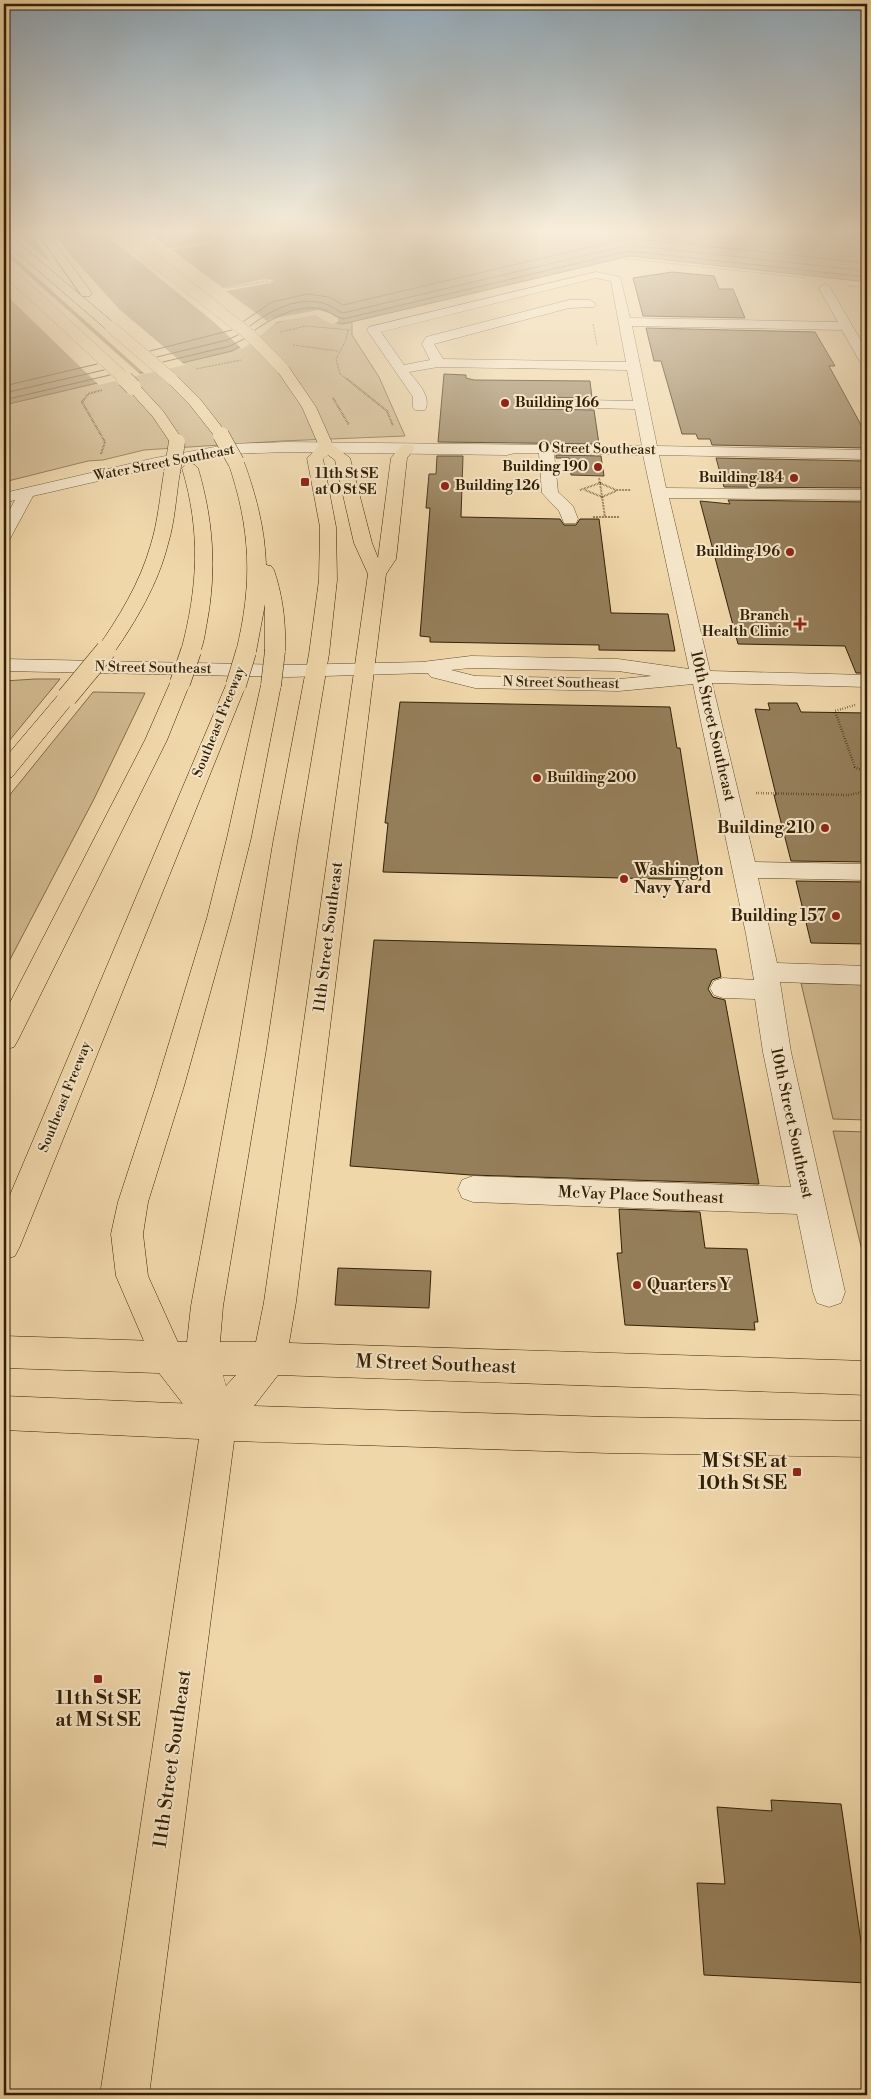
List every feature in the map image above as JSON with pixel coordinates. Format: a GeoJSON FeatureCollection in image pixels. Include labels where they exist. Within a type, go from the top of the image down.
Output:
{"type":"FeatureCollection","features":[{"type":"Feature","properties":{"kind":"main road"},"geometry":{"type":"LineString","coordinates":[[4,1040],[156,740],[180,683],[202,602],[206,553],[201,509],[190,468],[177,442],[158,414],[70,329]]}},
{"type":"Feature","properties":{"kind":"main road","name":"Southeast Freeway"},"geometry":{"type":"LineString","coordinates":[[8,1236],[236,685],[251,632],[257,591],[258,552],[250,501],[236,462],[221,435],[195,402],[172,379],[113,329]]}},
{"type":"Feature","properties":{"kind":"main road"},"geometry":{"type":"LineString","coordinates":[[242,329],[283,369],[312,413],[326,447],[342,458],[363,543],[377,574]]}},
{"type":"Feature","properties":{"kind":"main road"},"geometry":{"type":"LineString","coordinates":[[4,772],[106,650],[140,595],[156,557],[163,532],[177,442]]}},
{"type":"Feature","properties":{"kind":"main road","name":"11th Street Southeast"},"geometry":{"type":"LineString","coordinates":[[124,2095],[219,1423],[202,1359],[207,1306],[252,1050],[285,843],[317,670],[328,580],[329,548],[324,500],[315,458],[326,447]]}},
{"type":"Feature","properties":{"kind":"main road"},"geometry":{"type":"LineString","coordinates":[[377,574],[387,559],[399,458],[407,448]]}},
{"type":"Feature","properties":{"kind":"main road"},"geometry":{"type":"LineString","coordinates":[[219,1423],[168,1358],[148,1315],[132,1276],[128,1255],[128,1221],[219,918],[239,838],[271,685],[277,630],[273,594],[258,552]]}},
{"type":"Feature","properties":{"kind":"main road","name":"11th Street Southeast"},"geometry":{"type":"LineString","coordinates":[[219,1423],[269,1360],[280,1302],[377,574]]}},
{"type":"Feature","properties":{"kind":"main road","name":"M Street Southeast"},"geometry":{"type":"LineString","coordinates":[[4,1352],[202,1359],[324,1360],[867,1378]]}},
{"type":"Feature","properties":{"kind":"main road"},"geometry":{"type":"LineString","coordinates":[[4,1413],[219,1423],[866,1443]]}},
{"type":"Feature","properties":{"kind":"street","name":"10th Street Southeast"},"geometry":{"type":"LineString","coordinates":[[377,329],[373,330],[401,369]]}},
{"type":"Feature","properties":{"kind":"street"},"geometry":{"type":"LineString","coordinates":[[438,363],[428,344],[431,340],[473,329]]}},
{"type":"Feature","properties":{"kind":"street","name":"10th Street Southeast"},"geometry":{"type":"LineString","coordinates":[[625,329],[650,450],[746,870],[767,981],[777,1052],[829,1292]]}},
{"type":"Feature","properties":{"kind":"street"},"geometry":{"type":"LineString","coordinates":[[849,329],[867,362]]}},
{"type":"Feature","properties":{"kind":"street"},"geometry":{"type":"LineString","coordinates":[[420,407],[420,398],[401,369],[438,363],[633,366]]}},
{"type":"Feature","properties":{"kind":"street"},"geometry":{"type":"LineString","coordinates":[[539,403],[641,405]]}},
{"type":"Feature","properties":{"kind":"street","name":"O Street Southeast"},"geometry":{"type":"LineString","coordinates":[[326,447],[650,450],[708,445],[806,446],[867,454]]}},
{"type":"Feature","properties":{"kind":"street","name":"Water Street Southeast"},"geometry":{"type":"LineString","coordinates":[[4,498],[219,450],[264,447],[326,447]]}},
{"type":"Feature","properties":{"kind":"street"},"geometry":{"type":"LineString","coordinates":[[546,448],[550,493],[567,509],[570,519]]}},
{"type":"Feature","properties":{"kind":"street"},"geometry":{"type":"LineString","coordinates":[[4,535],[27,493]]}},
{"type":"Feature","properties":{"kind":"street"},"geometry":{"type":"LineString","coordinates":[[660,493],[867,496]]}},
{"type":"Feature","properties":{"kind":"street"},"geometry":{"type":"LineString","coordinates":[[580,645],[582,675]]}},
{"type":"Feature","properties":{"kind":"street","name":"N Street Southeast"},"geometry":{"type":"LineString","coordinates":[[4,665],[289,672],[364,668],[422,668],[475,682],[582,675],[619,685],[701,677],[867,680]]}},
{"type":"Feature","properties":{"kind":"street"},"geometry":{"type":"LineString","coordinates":[[746,870],[867,872]]}},
{"type":"Feature","properties":{"kind":"street"},"geometry":{"type":"LineString","coordinates":[[723,988],[767,981],[867,975]]}},
{"type":"Feature","properties":{"kind":"street","name":"McVay Place Southeast"},"geometry":{"type":"LineString","coordinates":[[473,1188],[808,1201]]}},
{"type":"Feature","properties":{"kind":"path"},"geometry":{"type":"LineString","coordinates":[[277,335],[291,329]]}},
{"type":"Feature","properties":{"kind":"path"},"geometry":{"type":"LineString","coordinates":[[346,329],[349,334],[338,351],[336,358],[340,374],[387,411],[395,432]]}},
{"type":"Feature","properties":{"kind":"path"},"geometry":{"type":"LineString","coordinates":[[594,329],[599,362],[602,365]]}},
{"type":"Feature","properties":{"kind":"path"},"geometry":{"type":"LineString","coordinates":[[292,345],[338,351]]}},
{"type":"Feature","properties":{"kind":"path"},"geometry":{"type":"LineString","coordinates":[[599,478],[605,517]]}},
{"type":"Feature","properties":{"kind":"path"},"geometry":{"type":"LineString","coordinates":[[600,483],[616,490],[631,490]]}},
{"type":"Feature","properties":{"kind":"path"},"geometry":{"type":"LineString","coordinates":[[584,490],[602,497],[616,490]]}},
{"type":"Feature","properties":{"kind":"path"},"geometry":{"type":"LineString","coordinates":[[589,517],[620,517]]}},
{"type":"Feature","properties":{"kind":"path"},"geometry":{"type":"LineString","coordinates":[[857,701],[858,703],[854,706],[835,711],[855,767],[867,772]]}},
{"type":"Feature","properties":{"kind":"path"},"geometry":{"type":"LineString","coordinates":[[753,793],[849,795],[867,791]]}},
{"type":"Feature","properties":{"kind":"shaded area"},"geometry":{"type":"Polygon","coordinates":[[[267,329],[352,329],[352,335],[379,377],[405,436],[281,441],[144,450],[103,460],[88,461],[4,482],[4,405],[232,351],[267,329]]]}},
{"type":"Feature","properties":{"kind":"shaded area"},"geometry":{"type":"Polygon","coordinates":[[[60,679],[4,747],[4,681],[60,679]]]}},
{"type":"Feature","properties":{"kind":"shaded area"},"geometry":{"type":"Polygon","coordinates":[[[93,692],[145,693],[94,799],[4,971],[4,802],[93,692]]]}},
{"type":"Feature","properties":{"kind":"shaded area"},"geometry":{"type":"Polygon","coordinates":[[[801,983],[867,985],[867,1120],[833,1119],[801,983]]]}},
{"type":"Feature","properties":{"kind":"shaded area"},"geometry":{"type":"Polygon","coordinates":[[[833,1131],[867,1132],[867,1271],[833,1131]]]}},
{"type":"Feature","properties":{"kind":"water"},"geometry":{"type":"Polygon","coordinates":[[[4,329],[266,329],[232,351],[4,405],[4,329]]]}},
{"type":"Feature","properties":{"kind":"pier"},"geometry":{"type":"Polygon","coordinates":[[[41,329],[89,329],[141,375],[99,385],[41,329]]]}},
{"type":"Feature","properties":{"kind":"pier"},"geometry":{"type":"Polygon","coordinates":[[[95,329],[143,329],[185,365],[145,374],[95,329]]]}},
{"type":"Feature","properties":{"kind":"pier"},"geometry":{"type":"Polygon","coordinates":[[[221,329],[268,329],[250,344],[242,349],[221,329]]]}},
{"type":"Feature","properties":{"kind":"building"},"geometry":{"type":"Polygon","coordinates":[[[646,329],[815,332],[835,366],[829,366],[867,436],[867,448],[712,445],[710,439],[698,439],[696,434],[682,434],[661,361],[654,361],[646,329]]]}},
{"type":"Feature","properties":{"kind":"building","name":"Building 166"},"geometry":{"type":"Polygon","coordinates":[[[444,374],[466,375],[466,378],[474,380],[590,381],[592,398],[539,397],[532,399],[530,404],[534,408],[539,409],[594,410],[599,444],[438,442],[444,374]]]}},
{"type":"Feature","properties":{"kind":"building"},"geometry":{"type":"Polygon","coordinates":[[[556,455],[601,456],[604,476],[571,475],[569,458],[556,458],[556,455]]]}},
{"type":"Feature","properties":{"kind":"building"},"geometry":{"type":"Polygon","coordinates":[[[437,456],[463,456],[461,517],[560,519],[564,525],[576,525],[580,519],[599,519],[611,613],[668,614],[675,651],[599,650],[599,645],[430,642],[430,637],[420,636],[430,508],[426,508],[429,474],[436,474],[437,456]]]}},
{"type":"Feature","properties":{"kind":"building","name":"Building 184"},"geometry":{"type":"Polygon","coordinates":[[[716,458],[867,461],[867,488],[724,487],[716,458]]]}},
{"type":"Feature","properties":{"kind":"building"},"geometry":{"type":"Polygon","coordinates":[[[728,500],[867,502],[867,673],[856,673],[845,646],[738,644],[700,501],[730,504],[728,500]]]}},
{"type":"Feature","properties":{"kind":"building","name":"Building 200"},"geometry":{"type":"Polygon","coordinates":[[[400,702],[670,707],[677,748],[680,748],[701,880],[383,872],[388,823],[385,823],[400,702]]]}},
{"type":"Feature","properties":{"kind":"building"},"geometry":{"type":"Polygon","coordinates":[[[768,703],[797,703],[801,712],[867,713],[867,862],[791,861],[755,709],[770,710],[768,703]]]}},
{"type":"Feature","properties":{"kind":"building","name":"Building 157"},"geometry":{"type":"Polygon","coordinates":[[[796,881],[867,882],[867,944],[811,943],[796,881]]]}},
{"type":"Feature","properties":{"kind":"building"},"geometry":{"type":"Polygon","coordinates":[[[374,940],[716,949],[721,977],[712,980],[708,989],[713,997],[725,1000],[759,1184],[471,1175],[350,1166],[374,940]]]}},
{"type":"Feature","properties":{"kind":"building"},"geometry":{"type":"Polygon","coordinates":[[[619,1209],[700,1212],[705,1248],[747,1249],[758,1322],[754,1322],[755,1330],[625,1325],[617,1253],[622,1253],[619,1209]]]}},
{"type":"Feature","properties":{"kind":"building"},"geometry":{"type":"Polygon","coordinates":[[[338,1268],[431,1271],[429,1308],[335,1305],[338,1268]]]}},
{"type":"Feature","properties":{"kind":"building"},"geometry":{"type":"Polygon","coordinates":[[[771,1800],[841,1804],[867,1983],[704,1975],[697,1883],[725,1884],[717,1807],[772,1811],[771,1800]]]}},
{"type":"Feature","properties":{"kind":"place","name":"Building 166"},"geometry":{"type":"Point","coordinates":[505,403]}},
{"type":"Feature","properties":{"kind":"place","name":"Building 190"},"geometry":{"type":"Point","coordinates":[598,467]}},
{"type":"Feature","properties":{"kind":"place","name":"Building 184"},"geometry":{"type":"Point","coordinates":[794,478]}},
{"type":"Feature","properties":{"kind":"place","name":"11th St SE at O St SE"},"geometry":{"type":"Point","coordinates":[305,482]}},
{"type":"Feature","properties":{"kind":"place","name":"Building 126"},"geometry":{"type":"Point","coordinates":[445,486]}},
{"type":"Feature","properties":{"kind":"place","name":"Building 196"},"geometry":{"type":"Point","coordinates":[790,552]}},
{"type":"Feature","properties":{"kind":"place","name":"Branch Health Clinic"},"geometry":{"type":"Point","coordinates":[800,624]}},
{"type":"Feature","properties":{"kind":"place","name":"Building 200"},"geometry":{"type":"Point","coordinates":[537,778]}},
{"type":"Feature","properties":{"kind":"place","name":"Building 210"},"geometry":{"type":"Point","coordinates":[825,828]}},
{"type":"Feature","properties":{"kind":"place","name":"Washington Navy Yard"},"geometry":{"type":"Point","coordinates":[624,879]}},
{"type":"Feature","properties":{"kind":"place","name":"Building 157"},"geometry":{"type":"Point","coordinates":[836,916]}},
{"type":"Feature","properties":{"kind":"place","name":"Quarters Y"},"geometry":{"type":"Point","coordinates":[637,1285]}},
{"type":"Feature","properties":{"kind":"place","name":"M St SE at 10th St SE"},"geometry":{"type":"Point","coordinates":[797,1472]}},
{"type":"Feature","properties":{"kind":"place","name":"11th St SE at M St SE"},"geometry":{"type":"Point","coordinates":[98,1679]}}]}
